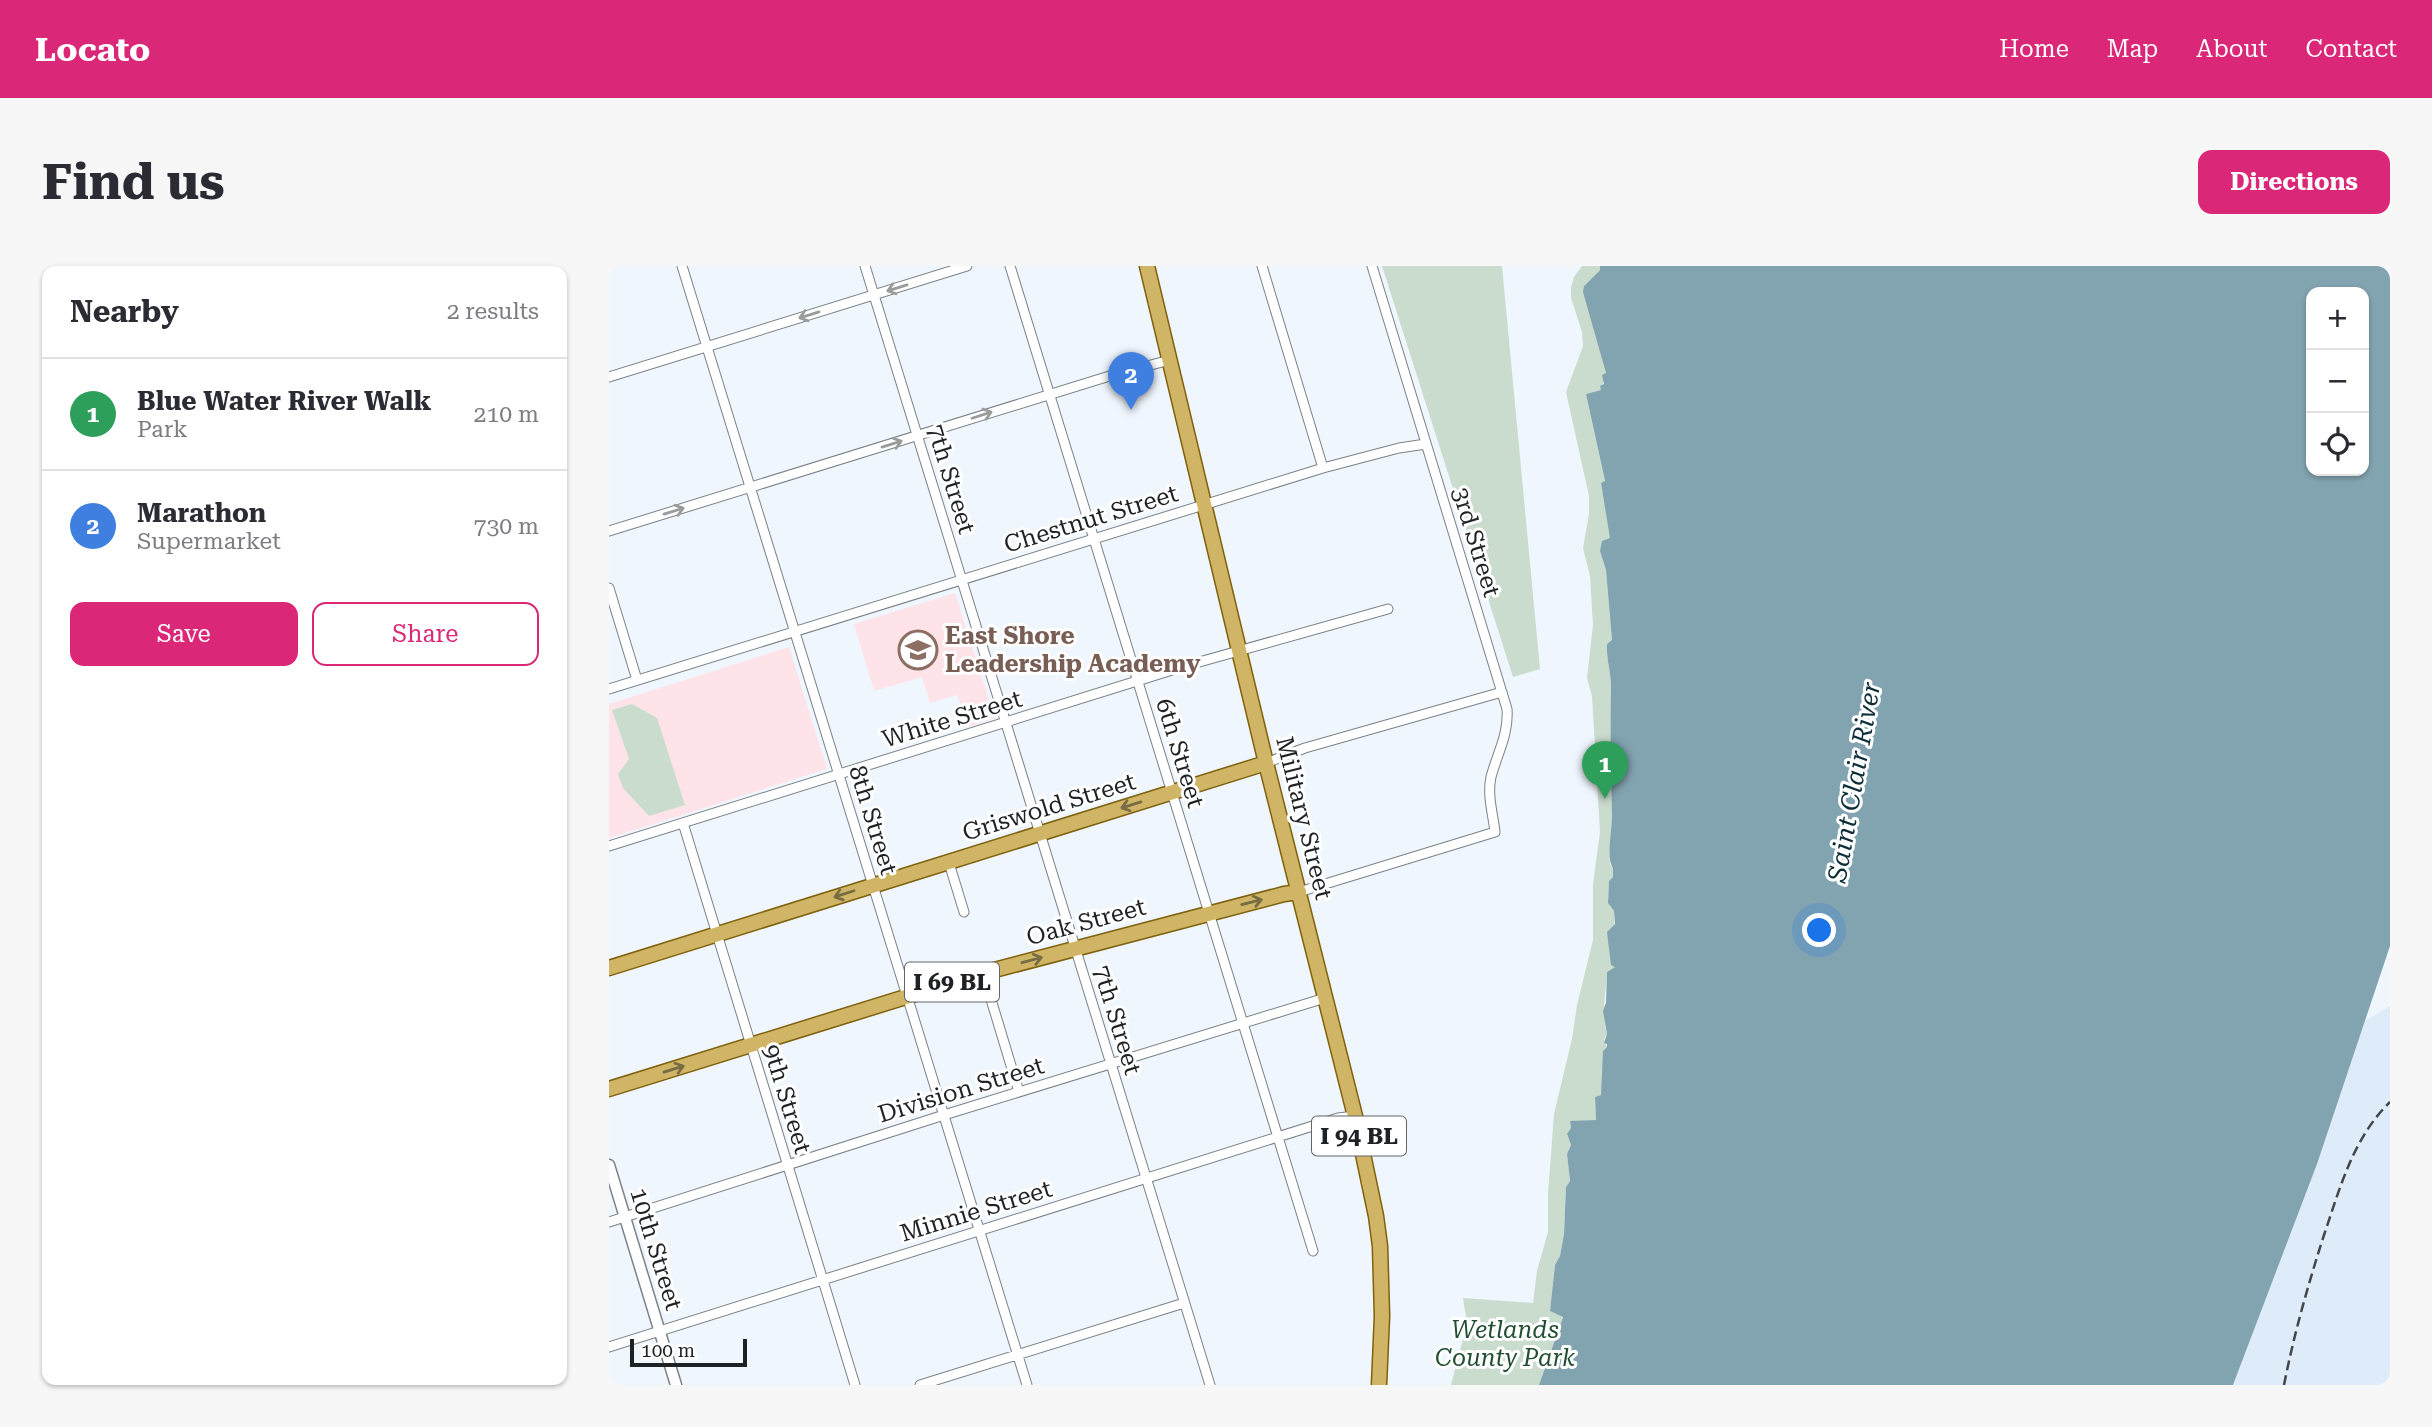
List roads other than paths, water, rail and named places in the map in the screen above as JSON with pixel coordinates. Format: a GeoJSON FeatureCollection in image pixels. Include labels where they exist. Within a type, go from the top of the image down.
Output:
{"type":"FeatureCollection","features":[{"type":"Feature","properties":{"kind":"main road","name":"Military Street"},"geometry":{"type":"LineString","coordinates":[[1147,266],[1266,763],[1355,1116],[1380,1246],[1382,1316],[1379,1385]]}},
{"type":"Feature","properties":{"kind":"main road","name":"Griswold Street"},"geometry":{"type":"LineString","coordinates":[[609,968],[1266,763]]}},
{"type":"Feature","properties":{"kind":"main road","name":"Oak Street"},"geometry":{"type":"LineString","coordinates":[[609,1089],[983,973],[1299,892]]}},
{"type":"Feature","properties":{"kind":"street","name":"8th Street"},"geometry":{"type":"LineString","coordinates":[[682,266],[1027,1385]]}},
{"type":"Feature","properties":{"kind":"street","name":"7th Street"},"geometry":{"type":"LineString","coordinates":[[865,266],[1210,1385]]}},
{"type":"Feature","properties":{"kind":"street"},"geometry":{"type":"LineString","coordinates":[[609,377],[967,266]]}},
{"type":"Feature","properties":{"kind":"street","name":"6th Street"},"geometry":{"type":"LineString","coordinates":[[1010,266],[1313,1251]]}},
{"type":"Feature","properties":{"kind":"street"},"geometry":{"type":"LineString","coordinates":[[1262,266],[1323,468]]}},
{"type":"Feature","properties":{"kind":"street","name":"3rd Street"},"geometry":{"type":"LineString","coordinates":[[1372,266],[1502,692],[1508,721],[1489,792],[1496,832]]}},
{"type":"Feature","properties":{"kind":"street"},"geometry":{"type":"LineString","coordinates":[[609,531],[1116,374],[1170,360]]}},
{"type":"Feature","properties":{"kind":"street","name":"Chestnut Street"},"geometry":{"type":"LineString","coordinates":[[609,689],[1323,468],[1399,448],[1426,444]]}},
{"type":"Feature","properties":{"kind":"street"},"geometry":{"type":"LineString","coordinates":[[609,588],[637,680]]}},
{"type":"Feature","properties":{"kind":"street","name":"White Street"},"geometry":{"type":"LineString","coordinates":[[609,846],[1240,650],[1388,609]]}},
{"type":"Feature","properties":{"kind":"street","name":"Griswold Street"},"geometry":{"type":"LineString","coordinates":[[1266,763],[1305,748],[1502,692]]}},
{"type":"Feature","properties":{"kind":"street","name":"9th Street"},"geometry":{"type":"LineString","coordinates":[[683,823],[855,1385]]}},
{"type":"Feature","properties":{"kind":"street","name":"Oak Street"},"geometry":{"type":"LineString","coordinates":[[1299,892],[1496,832]]}},
{"type":"Feature","properties":{"kind":"street"},"geometry":{"type":"LineString","coordinates":[[949,863],[964,912]]}},
{"type":"Feature","properties":{"kind":"street"},"geometry":{"type":"LineString","coordinates":[[983,973],[1019,1092]]}},
{"type":"Feature","properties":{"kind":"street","name":"Division Street"},"geometry":{"type":"LineString","coordinates":[[609,1222],[787,1164],[1325,998]]}},
{"type":"Feature","properties":{"kind":"street","name":"Minnie Street"},"geometry":{"type":"LineString","coordinates":[[609,1347],[1338,1118],[1355,1116]]}},
{"type":"Feature","properties":{"kind":"street","name":"10th Street"},"geometry":{"type":"LineString","coordinates":[[609,1166],[676,1385]]}},
{"type":"Feature","properties":{"kind":"street"},"geometry":{"type":"LineString","coordinates":[[919,1385],[1184,1303]]}},
{"type":"Feature","properties":{"kind":"water","name":"Saint Clair River"},"geometry":{"type":"Polygon","coordinates":[[[1600,266],[2390,266],[2390,946],[2317,1164],[2233,1385],[1539,1385],[1563,1317],[1550,1311],[1555,1265],[1560,1256],[1564,1234],[1566,1187],[1570,1181],[1567,1154],[1571,1145],[1567,1134],[1571,1128],[1570,1121],[1596,1120],[1595,1097],[1601,1095],[1603,1051],[1607,1047],[1604,1043],[1607,1034],[1603,1011],[1606,1003],[1607,972],[1615,967],[1611,965],[1607,932],[1615,924],[1614,911],[1608,903],[1609,881],[1613,877],[1613,868],[1610,851],[1611,687],[1607,644],[1612,640],[1606,570],[1600,551],[1602,541],[1610,538],[1601,483],[1605,481],[1586,394],[1601,390],[1600,386],[1604,384],[1602,375],[1606,373],[1583,292],[1584,286],[1600,270],[1600,266]]]}},
{"type":"Feature","properties":{"kind":"railway"},"geometry":{"type":"LineString","coordinates":[[2284,1385],[2307,1291],[2342,1182],[2366,1131],[2390,1102]]}},
{"type":"Feature","properties":{"kind":"place","name":"Marathon"},"geometry":{"type":"Point","coordinates":[1131,410]}},
{"type":"Feature","properties":{"kind":"place","name":"East Shore Leadership Academy"},"geometry":{"type":"Point","coordinates":[918,650]}},
{"type":"Feature","properties":{"kind":"place","name":"Blue Water River Walk"},"geometry":{"type":"Point","coordinates":[1605,799]}},
{"type":"Feature","properties":{"kind":"park label","name":"Wetlands County Park"},"geometry":{"type":"Point","coordinates":[1505,1344]}}]}
